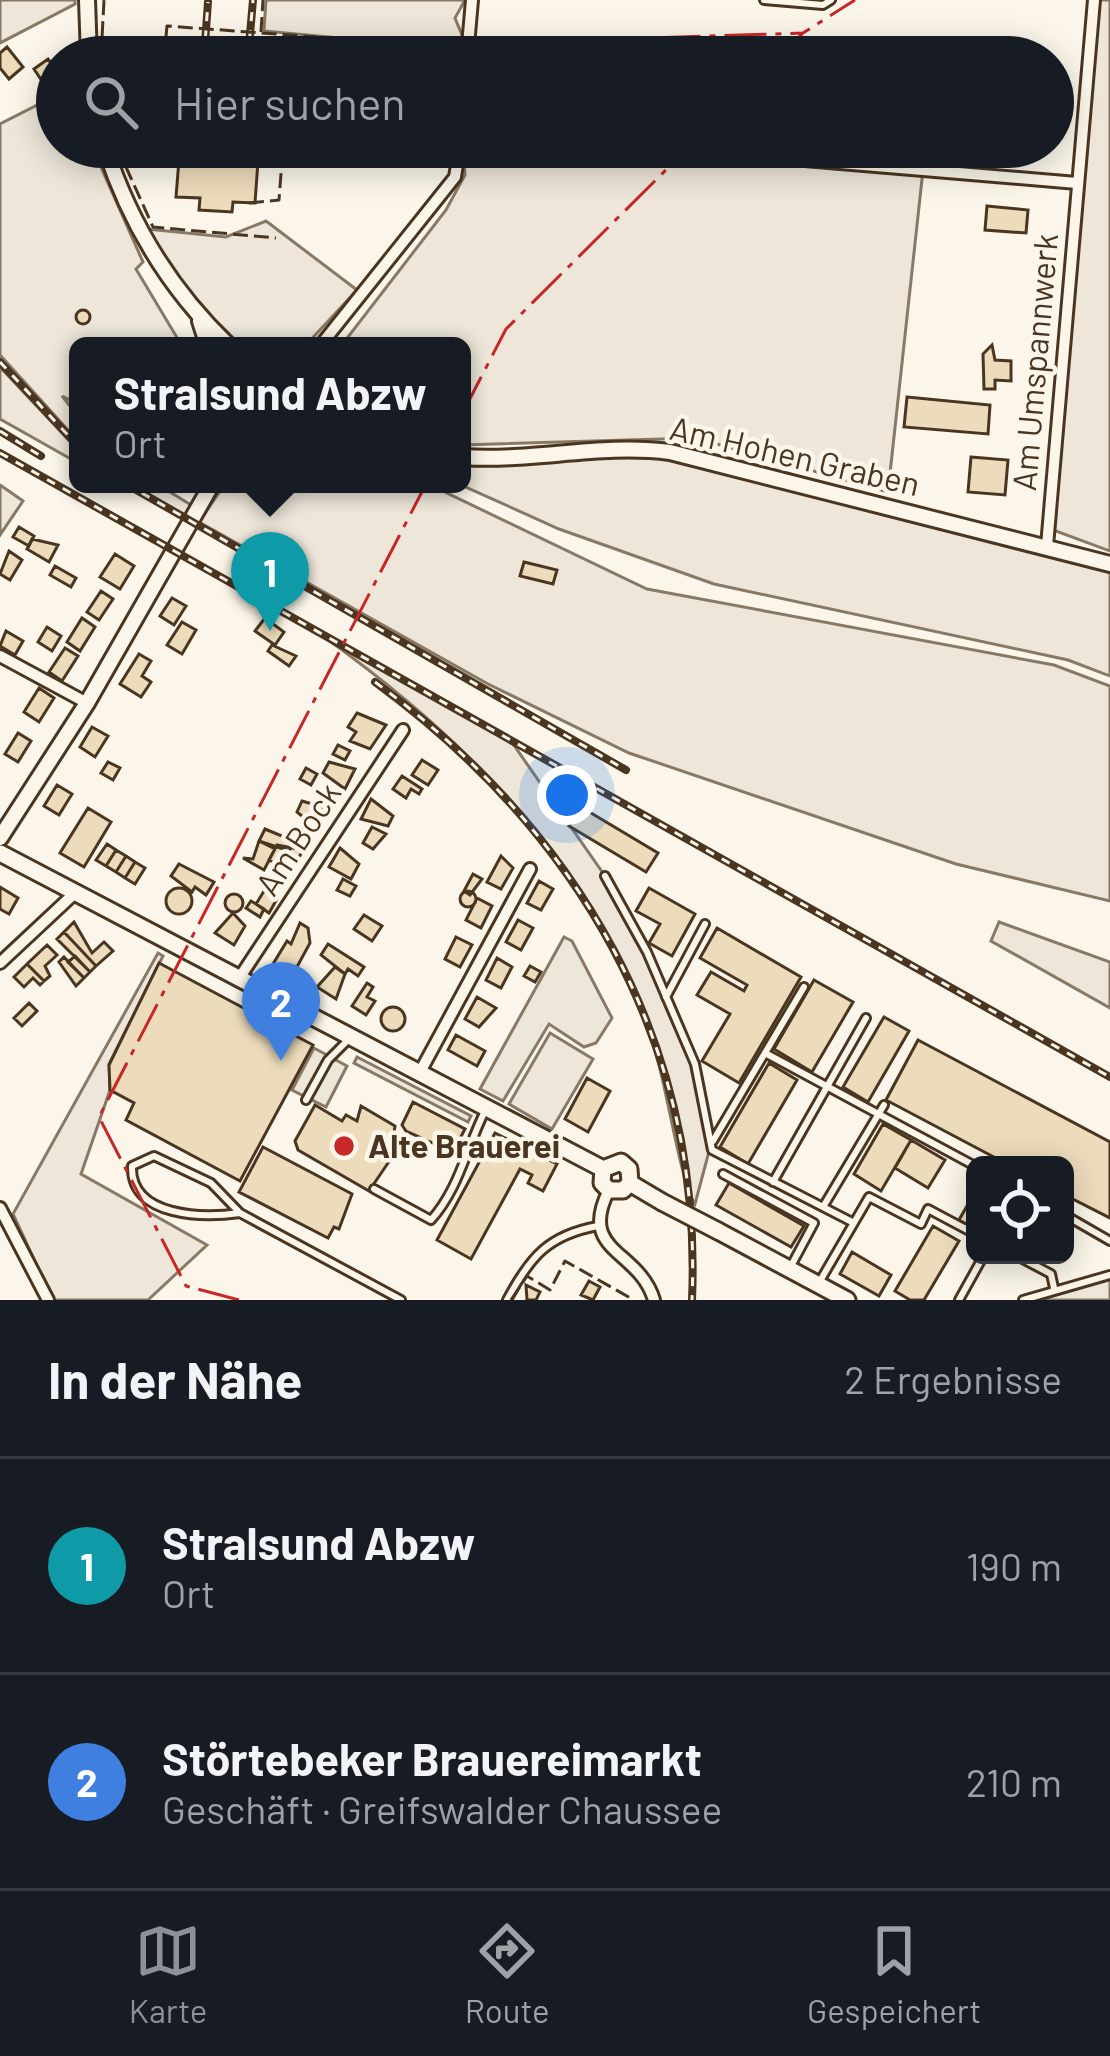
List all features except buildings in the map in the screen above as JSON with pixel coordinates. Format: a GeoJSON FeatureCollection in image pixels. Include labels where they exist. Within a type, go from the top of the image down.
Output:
{"type":"FeatureCollection","features":[{"type":"Feature","properties":{"kind":"main road"},"geometry":{"type":"LineString","coordinates":[[0,853],[603,1169]]}},
{"type":"Feature","properties":{"kind":"main road"},"geometry":{"type":"LineString","coordinates":[[603,1169],[616,1162],[626,1165],[630,1184],[847,1300]]}},
{"type":"Feature","properties":{"kind":"main road"},"geometry":{"type":"LineString","coordinates":[[603,1169],[602,1183],[609,1190],[619,1192],[630,1184]]}},
{"type":"Feature","properties":{"kind":"street"},"geometry":{"type":"LineString","coordinates":[[87,0],[88,36]]}},
{"type":"Feature","properties":{"kind":"street"},"geometry":{"type":"LineString","coordinates":[[469,36],[472,0]]}},
{"type":"Feature","properties":{"kind":"street","name":"Am Umspannwerk"},"geometry":{"type":"LineString","coordinates":[[1047,546],[1094,0]]}},
{"type":"Feature","properties":{"kind":"street"},"geometry":{"type":"LineString","coordinates":[[114,168],[141,233],[198,316],[220,337]]}},
{"type":"Feature","properties":{"kind":"street"},"geometry":{"type":"LineString","coordinates":[[327,337],[455,177],[456,168]]}},
{"type":"Feature","properties":{"kind":"street"},"geometry":{"type":"LineString","coordinates":[[900,168],[1077,183]]}},
{"type":"Feature","properties":{"kind":"street"},"geometry":{"type":"LineString","coordinates":[[198,316],[205,337]]}},
{"type":"Feature","properties":{"kind":"street","name":"Am Hohen Graben"},"geometry":{"type":"LineString","coordinates":[[471,458],[523,458],[629,446],[670,452],[1110,564]]}},
{"type":"Feature","properties":{"kind":"street"},"geometry":{"type":"LineString","coordinates":[[0,838],[88,703],[207,493]]}},
{"type":"Feature","properties":{"kind":"street"},"geometry":{"type":"LineString","coordinates":[[0,656],[88,703]]}},
{"type":"Feature","properties":{"kind":"street","name":"Am Bock"},"geometry":{"type":"LineString","coordinates":[[240,977],[403,730]]}},
{"type":"Feature","properties":{"kind":"street"},"geometry":{"type":"LineString","coordinates":[[420,1072],[530,869]]}},
{"type":"Feature","properties":{"kind":"street"},"geometry":{"type":"LineString","coordinates":[[0,963],[77,891]]}},
{"type":"Feature","properties":{"kind":"street"},"geometry":{"type":"LineString","coordinates":[[609,1190],[598,1226],[602,1238],[648,1283],[654,1300]]}},
{"type":"Feature","properties":{"kind":"street"},"geometry":{"type":"LineString","coordinates":[[0,1208],[48,1300]]}},
{"type":"Feature","properties":{"kind":"lane"},"geometry":{"type":"LineString","coordinates":[[764,0],[823,5],[831,0]]}},
{"type":"Feature","properties":{"kind":"lane"},"geometry":{"type":"LineString","coordinates":[[605,876],[695,1064],[711,1144],[854,1223]]}},
{"type":"Feature","properties":{"kind":"lane"},"geometry":{"type":"LineString","coordinates":[[666,997],[705,924]]}},
{"type":"Feature","properties":{"kind":"lane"},"geometry":{"type":"LineString","coordinates":[[711,1144],[804,988]]}},
{"type":"Feature","properties":{"kind":"lane"},"geometry":{"type":"LineString","coordinates":[[773,1182],[866,1018]]}},
{"type":"Feature","properties":{"kind":"lane"},"geometry":{"type":"LineString","coordinates":[[306,1100],[328,1060],[351,1036]]}},
{"type":"Feature","properties":{"kind":"lane"},"geometry":{"type":"LineString","coordinates":[[765,1053],[966,1161]]}},
{"type":"Feature","properties":{"kind":"lane"},"geometry":{"type":"LineString","coordinates":[[823,1208],[884,1105]]}},
{"type":"Feature","properties":{"kind":"lane"},"geometry":{"type":"LineString","coordinates":[[374,1189],[431,1220],[453,1196],[460,1162],[487,1108]]}},
{"type":"Feature","properties":{"kind":"lane"},"geometry":{"type":"LineString","coordinates":[[240,1213],[190,1217],[169,1210],[142,1193],[132,1166],[154,1156],[181,1165],[212,1183],[240,1213],[401,1300]]}},
{"type":"Feature","properties":{"kind":"lane"},"geometry":{"type":"LineString","coordinates":[[723,1174],[814,1223],[789,1269]]}},
{"type":"Feature","properties":{"kind":"lane"},"geometry":{"type":"LineString","coordinates":[[818,1284],[869,1197],[921,1224],[928,1209],[966,1229]]}},
{"type":"Feature","properties":{"kind":"lane"},"geometry":{"type":"LineString","coordinates":[[1074,1221],[1110,1241]]}},
{"type":"Feature","properties":{"kind":"lane"},"geometry":{"type":"LineString","coordinates":[[507,1300],[538,1250],[568,1232],[598,1226]]}},
{"type":"Feature","properties":{"kind":"lane"},"geometry":{"type":"LineString","coordinates":[[959,1300],[980,1264]]}},
{"type":"Feature","properties":{"kind":"lane"},"geometry":{"type":"LineString","coordinates":[[1034,1264],[1051,1274],[1054,1288]]}},
{"type":"Feature","properties":{"kind":"lane"},"geometry":{"type":"LineString","coordinates":[[1023,1300],[1110,1275]]}},
{"type":"Feature","properties":{"kind":"shaded area"},"geometry":{"type":"Polygon","coordinates":[[[0,0],[75,0],[75,4],[0,43],[0,0]]]}},
{"type":"Feature","properties":{"kind":"shaded area"},"geometry":{"type":"Polygon","coordinates":[[[266,0],[465,0],[455,18],[462,36],[318,36],[264,31],[266,0]]]}},
{"type":"Feature","properties":{"kind":"shaded area"},"geometry":{"type":"Polygon","coordinates":[[[1094,0],[1110,0],[1110,551],[1053,530],[1094,0]]]}},
{"type":"Feature","properties":{"kind":"shaded area"},"geometry":{"type":"Polygon","coordinates":[[[36,106],[36,168],[101,168],[143,262],[136,269],[177,337],[69,337],[69,400],[62,396],[69,405],[69,431],[0,355],[0,124],[36,106]]]}},
{"type":"Feature","properties":{"kind":"shaded area"},"geometry":{"type":"Polygon","coordinates":[[[464,168],[923,170],[888,492],[696,438],[471,445],[471,337],[348,337],[446,210],[464,168]]]}},
{"type":"Feature","properties":{"kind":"shaded area"},"geometry":{"type":"Polygon","coordinates":[[[266,221],[357,290],[313,337],[229,337],[190,296],[147,229],[226,237],[266,221]]]}},
{"type":"Feature","properties":{"kind":"shaded area"},"geometry":{"type":"Polygon","coordinates":[[[0,367],[69,440],[69,458],[0,419],[0,367]]]}},
{"type":"Feature","properties":{"kind":"shaded area"},"geometry":{"type":"Polygon","coordinates":[[[640,454],[688,461],[1110,572],[1110,676],[1068,660],[714,584],[559,529],[471,489],[471,465],[640,454]]]}},
{"type":"Feature","properties":{"kind":"shaded area"},"geometry":{"type":"Polygon","coordinates":[[[0,485],[23,501],[0,535],[0,485]]]}},
{"type":"Feature","properties":{"kind":"shaded area"},"geometry":{"type":"Polygon","coordinates":[[[146,493],[172,493],[191,505],[185,516],[146,493]]]}},
{"type":"Feature","properties":{"kind":"shaded area"},"geometry":{"type":"Polygon","coordinates":[[[219,493],[447,493],[647,589],[1054,665],[1110,686],[1110,901],[956,864],[629,753],[488,684],[199,522],[219,493]]]}},
{"type":"Feature","properties":{"kind":"shaded area"},"geometry":{"type":"Polygon","coordinates":[[[327,639],[511,741],[605,876],[647,953],[695,1064],[711,1144],[695,1204],[651,1037],[625,975],[559,863],[478,766],[327,639]]]}},
{"type":"Feature","properties":{"kind":"shaded area"},"geometry":{"type":"Polygon","coordinates":[[[999,922],[1110,962],[1110,1008],[991,941],[999,922]]]}},
{"type":"Feature","properties":{"kind":"shaded area"},"geometry":{"type":"Polygon","coordinates":[[[564,937],[572,941],[612,1018],[596,1043],[584,1047],[549,1024],[503,1101],[480,1089],[564,937]]]}},
{"type":"Feature","properties":{"kind":"shaded area"},"geometry":{"type":"Polygon","coordinates":[[[158,953],[163,956],[109,1064],[110,1090],[81,1174],[207,1245],[148,1300],[53,1300],[13,1214],[158,953]]]}},
{"type":"Feature","properties":{"kind":"shaded area"},"geometry":{"type":"Polygon","coordinates":[[[550,1033],[593,1059],[552,1129],[509,1104],[550,1033]]]}},
{"type":"Feature","properties":{"kind":"shaded area"},"geometry":{"type":"Polygon","coordinates":[[[314,1048],[347,1066],[326,1107],[292,1090],[314,1048]]]}},
{"type":"Feature","properties":{"kind":"shaded area"},"geometry":{"type":"Polygon","coordinates":[[[357,1057],[471,1116],[468,1122],[354,1063],[357,1057]]]}},
{"type":"Feature","properties":{"kind":"shaded area"},"geometry":{"type":"Polygon","coordinates":[[[1110,1279],[1110,1300],[1034,1300],[1110,1279]]]}},
{"type":"Feature","properties":{"kind":"railway"},"geometry":{"type":"LineString","coordinates":[[250,36],[253,0]]}},
{"type":"Feature","properties":{"kind":"railway"},"geometry":{"type":"LineString","coordinates":[[206,36],[208,2]]}},
{"type":"Feature","properties":{"kind":"railway"},"geometry":{"type":"LineString","coordinates":[[0,362],[69,436]]}},
{"type":"Feature","properties":{"kind":"railway"},"geometry":{"type":"LineString","coordinates":[[0,431],[41,456]]}},
{"type":"Feature","properties":{"kind":"railway"},"geometry":{"type":"LineString","coordinates":[[0,453],[69,492]]}},
{"type":"Feature","properties":{"kind":"railway"},"geometry":{"type":"LineString","coordinates":[[71,493],[1110,1077]]}},
{"type":"Feature","properties":{"kind":"railway"},"geometry":{"type":"LineString","coordinates":[[142,493],[626,770]]}},
{"type":"Feature","properties":{"kind":"railway"},"geometry":{"type":"LineString","coordinates":[[375,682],[447,741],[512,805],[567,875],[614,950],[650,1030],[676,1116],[690,1205],[692,1300]]}},
{"type":"Feature","properties":{"kind":"fence"},"geometry":{"type":"LineString","coordinates":[[102,36],[104,0]]}},
{"type":"Feature","properties":{"kind":"fence"},"geometry":{"type":"LineString","coordinates":[[261,32],[263,0]]}},
{"type":"Feature","properties":{"kind":"fence"},"geometry":{"type":"LineString","coordinates":[[166,36],[167,26],[303,36]]}},
{"type":"Feature","properties":{"kind":"fence"},"geometry":{"type":"LineString","coordinates":[[126,168],[153,227],[276,238]]}},
{"type":"Feature","properties":{"kind":"fence"},"geometry":{"type":"LineString","coordinates":[[249,203],[279,200],[281,168]]}},
{"type":"Feature","properties":{"kind":"fence"},"geometry":{"type":"LineString","coordinates":[[511,1300],[527,1276],[550,1290],[565,1261],[634,1300]]}},
{"type":"Feature","properties":{"kind":"power"},"geometry":{"type":"LineString","coordinates":[[800,36],[855,0]]}},
{"type":"Feature","properties":{"kind":"power"},"geometry":{"type":"LineString","coordinates":[[710,36],[803,33]]}},
{"type":"Feature","properties":{"kind":"power"},"geometry":{"type":"LineString","coordinates":[[471,397],[506,329],[668,168]]}},
{"type":"Feature","properties":{"kind":"power"},"geometry":{"type":"LineString","coordinates":[[239,1300],[186,1286],[99,1117],[421,493]]}},
{"type":"Feature","properties":{"kind":"place","name":"Stralsund Abzw"},"geometry":{"type":"Point","coordinates":[270,631]}},
{"type":"Feature","properties":{"kind":"place","name":"Störtebeker Brauereimarkt"},"geometry":{"type":"Point","coordinates":[281,1061]}},
{"type":"Feature","properties":{"kind":"place","name":"Alte Brauerei"},"geometry":{"type":"Point","coordinates":[344,1146]}}]}
